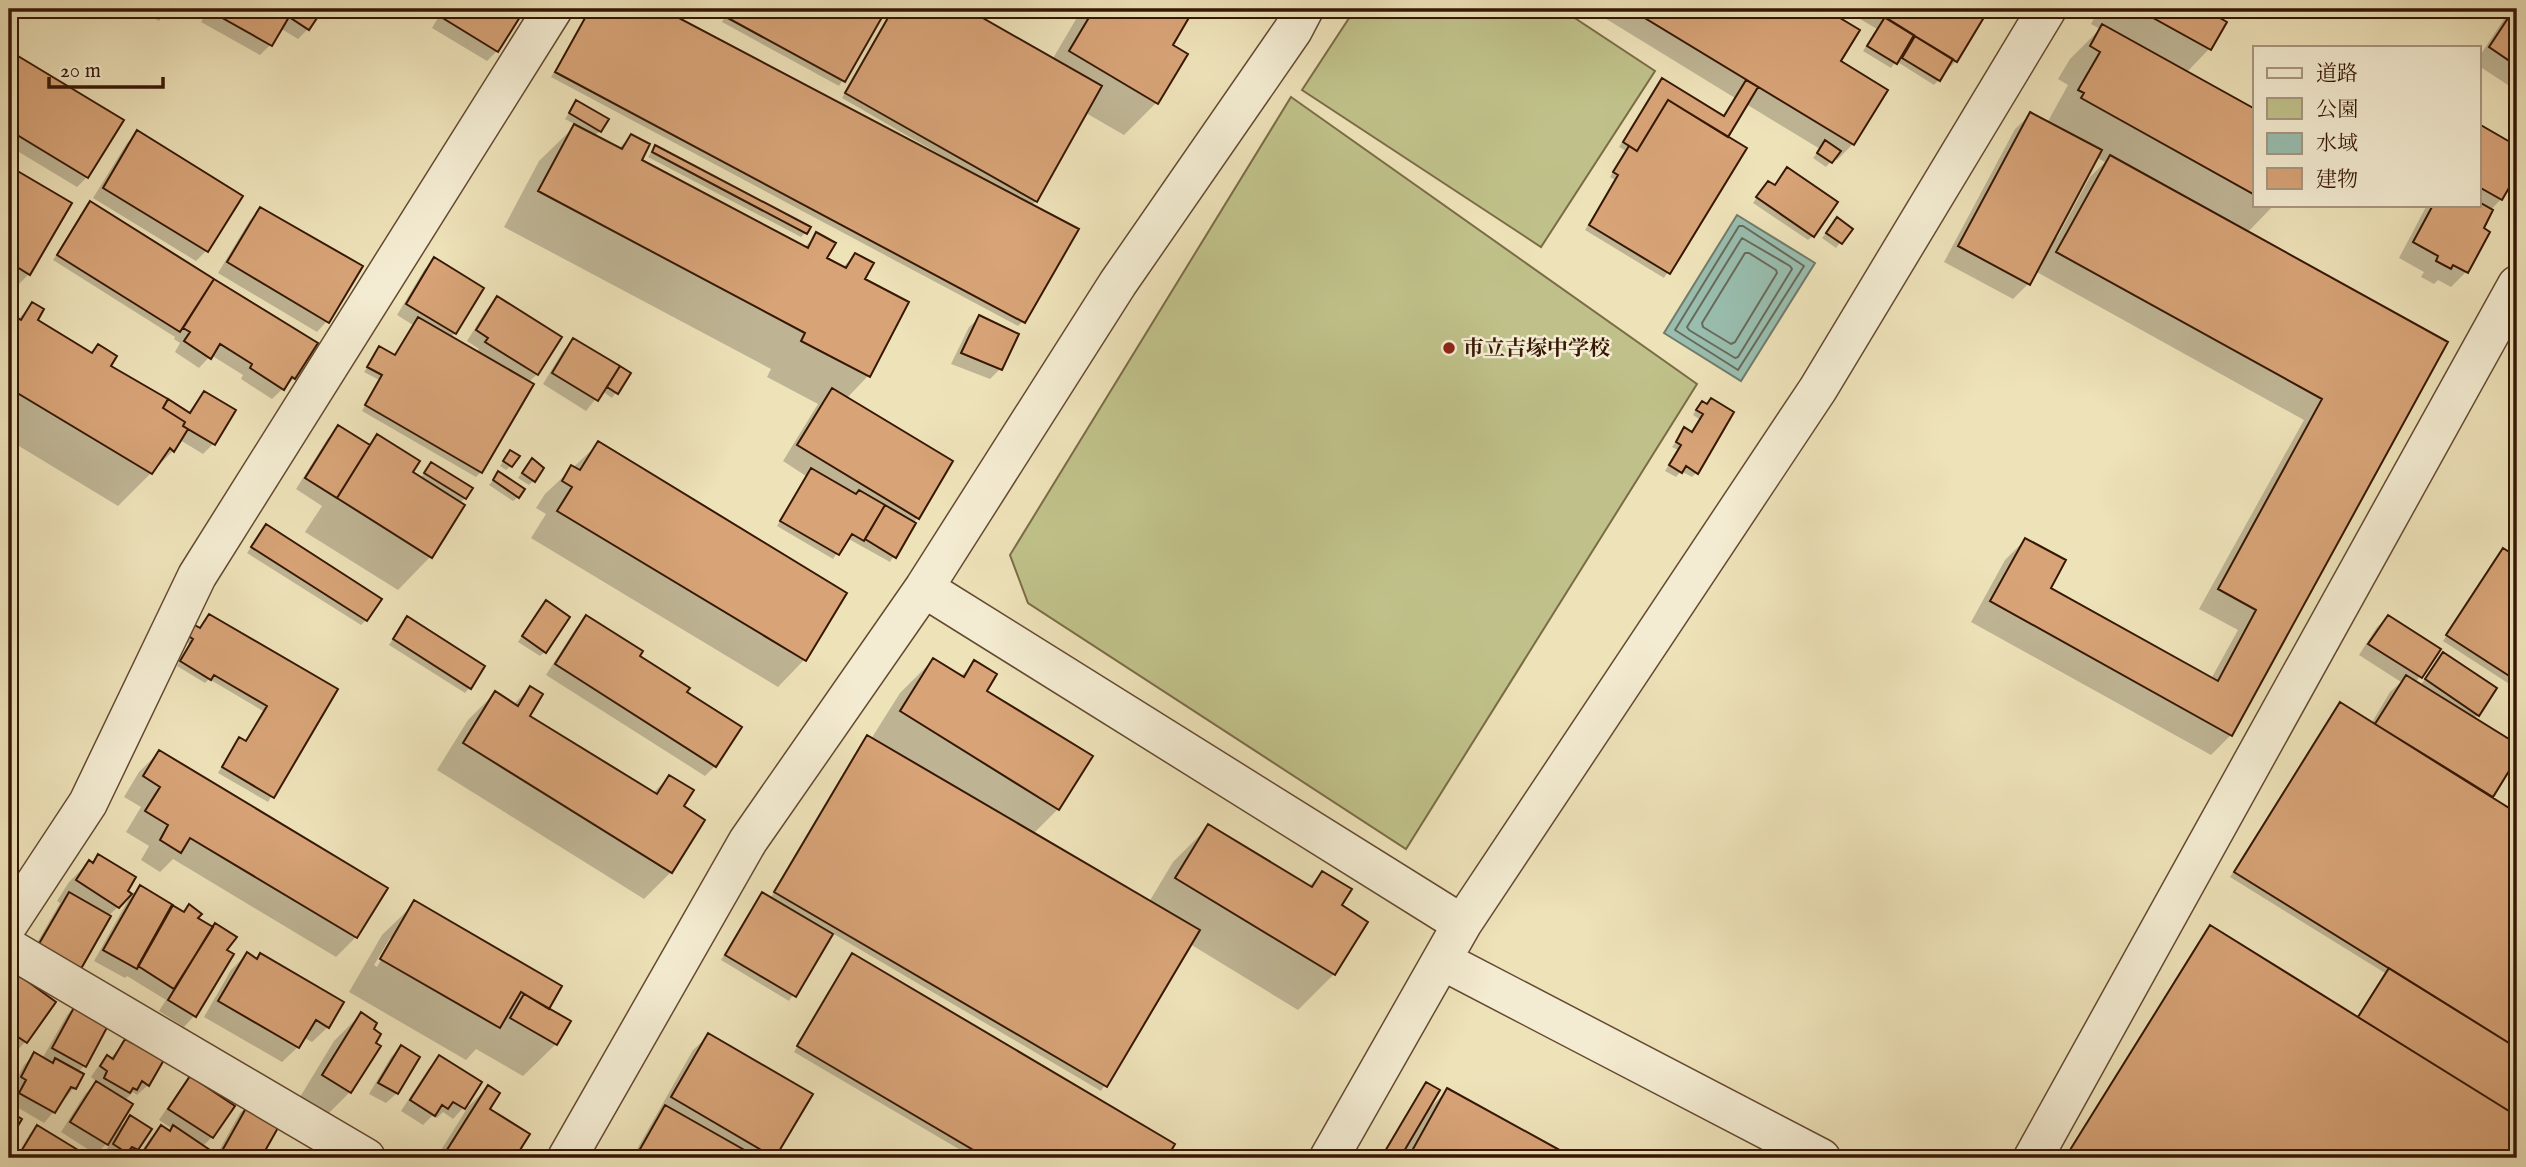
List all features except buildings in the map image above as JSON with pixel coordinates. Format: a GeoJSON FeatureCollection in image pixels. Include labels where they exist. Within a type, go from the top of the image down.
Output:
{"type":"FeatureCollection","features":[{"type":"Feature","properties":{"kind":"street"},"geometry":{"type":"LineString","coordinates":[[9,923],[88,803],[197,576],[554,9]]}},
{"type":"Feature","properties":{"kind":"street"},"geometry":{"type":"LineString","coordinates":[[567,1158],[748,841],[924,588],[1118,283],[1293,30],[1304,9]]}},
{"type":"Feature","properties":{"kind":"street"},"geometry":{"type":"LineString","coordinates":[[1329,1158],[1462,924],[1818,389],[2047,9]]}},
{"type":"Feature","properties":{"kind":"street"},"geometry":{"type":"LineString","coordinates":[[2033,1158],[2517,285]]}},
{"type":"Feature","properties":{"kind":"street"},"geometry":{"type":"LineString","coordinates":[[924,588],[1462,924]]}},
{"type":"Feature","properties":{"kind":"street"},"geometry":{"type":"LineString","coordinates":[[9,948],[366,1158]]}},
{"type":"Feature","properties":{"kind":"street"},"geometry":{"type":"LineString","coordinates":[[1443,961],[1821,1158]]}},
{"type":"Feature","properties":{"kind":"green space"},"geometry":{"type":"Polygon","coordinates":[[[1355,9],[1561,9],[1655,71],[1541,247],[1302,90],[1355,9]]]}},
{"type":"Feature","properties":{"kind":"green space"},"geometry":{"type":"Polygon","coordinates":[[[1291,97],[1697,384],[1406,849],[1028,603],[1010,555],[1291,97]]]}},
{"type":"Feature","properties":{"kind":"water"},"geometry":{"type":"Polygon","coordinates":[[[1737,215],[1815,263],[1741,381],[1664,333],[1737,215]]]}},
{"type":"Feature","properties":{"kind":"place","name":"市立吉塚中学校"},"geometry":{"type":"Point","coordinates":[1449,348]}}]}
